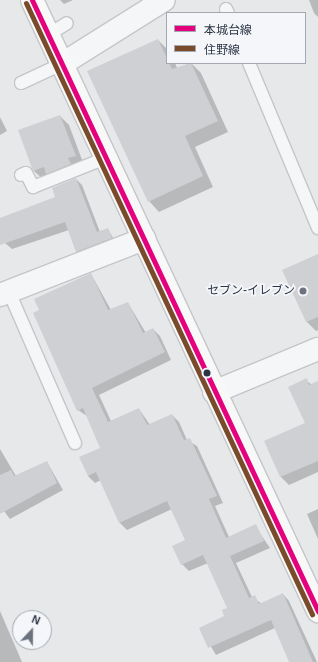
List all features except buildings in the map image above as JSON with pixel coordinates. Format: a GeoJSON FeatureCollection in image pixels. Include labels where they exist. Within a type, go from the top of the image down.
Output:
{"type":"FeatureCollection","features":[{"type":"Feature","properties":{"kind":"main road"},"geometry":{"type":"LineString","coordinates":[[32,0],[214,392],[318,611]]}},
{"type":"Feature","properties":{"kind":"street"},"geometry":{"type":"LineString","coordinates":[[62,64],[164,0]]}},
{"type":"Feature","properties":{"kind":"street"},"geometry":{"type":"LineString","coordinates":[[4,294],[144,239]]}},
{"type":"Feature","properties":{"kind":"street"},"geometry":{"type":"LineString","coordinates":[[214,392],[318,349]]}},
{"type":"Feature","properties":{"kind":"lane"},"geometry":{"type":"LineString","coordinates":[[48,35],[67,23]]}},
{"type":"Feature","properties":{"kind":"lane"},"geometry":{"type":"LineString","coordinates":[[21,83],[62,64]]}},
{"type":"Feature","properties":{"kind":"lane"},"geometry":{"type":"LineString","coordinates":[[249,64],[318,228]]}},
{"type":"Feature","properties":{"kind":"lane"},"geometry":{"type":"LineString","coordinates":[[21,175],[26,173],[33,187],[106,158]]}},
{"type":"Feature","properties":{"kind":"lane"},"geometry":{"type":"LineString","coordinates":[[4,294],[75,443]]}},
{"type":"Feature","properties":{"kind":"transit line","name":"本城台線"},"geometry":{"type":"LineString","coordinates":[[32,0],[318,611]]}},
{"type":"Feature","properties":{"kind":"transit line","name":"住野線"},"geometry":{"type":"LineString","coordinates":[[26,3],[312,614]]}},
{"type":"Feature","properties":{"kind":"place","name":"セブン-イレブン"},"geometry":{"type":"Point","coordinates":[303,291]}}]}
